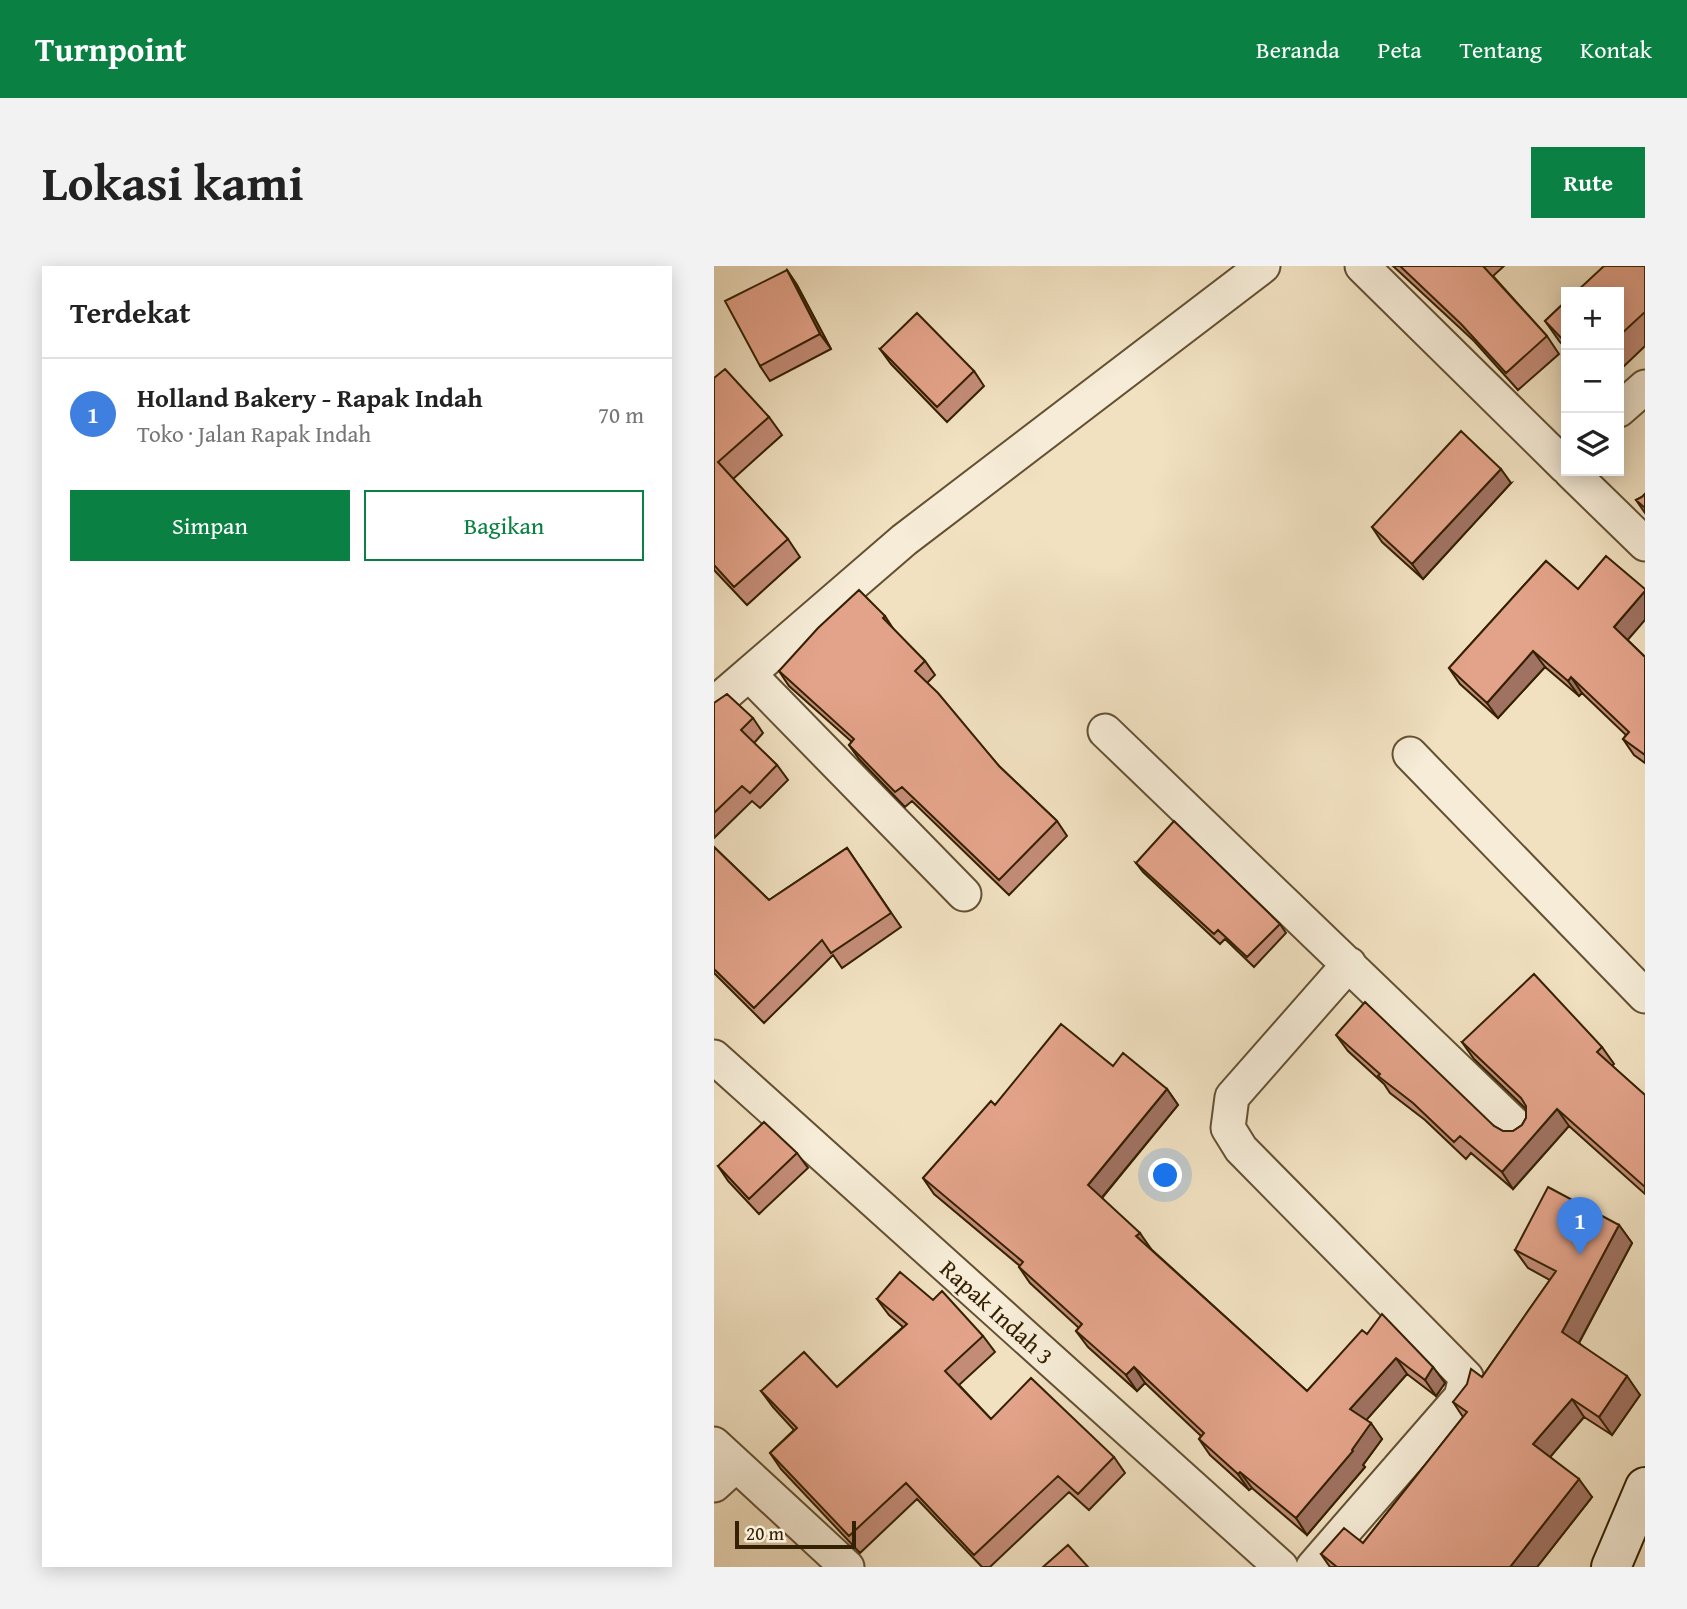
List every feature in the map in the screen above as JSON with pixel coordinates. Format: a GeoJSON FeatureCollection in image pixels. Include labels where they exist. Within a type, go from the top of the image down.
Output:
{"type":"FeatureCollection","features":[{"type":"Feature","properties":{"kind":"main road"},"geometry":{"type":"LineString","coordinates":[[1611,1567],[1645,1487]]}},
{"type":"Feature","properties":{"kind":"street"},"geometry":{"type":"LineString","coordinates":[[714,704],[904,540],[1263,266]]}},
{"type":"Feature","properties":{"kind":"street"},"geometry":{"type":"LineString","coordinates":[[1362,266],[1561,459]]}},
{"type":"Feature","properties":{"kind":"street"},"geometry":{"type":"LineString","coordinates":[[1624,406],[1645,387]]}},
{"type":"Feature","properties":{"kind":"street"},"geometry":{"type":"LineString","coordinates":[[1578,476],[1645,544]]}},
{"type":"Feature","properties":{"kind":"street"},"geometry":{"type":"LineString","coordinates":[[748,674],[964,894]]}},
{"type":"Feature","properties":{"kind":"street"},"geometry":{"type":"LineString","coordinates":[[1105,730],[1519,1129]]}},
{"type":"Feature","properties":{"kind":"street"},"geometry":{"type":"LineString","coordinates":[[1410,754],[1645,996]]}},
{"type":"Feature","properties":{"kind":"street"},"geometry":{"type":"LineString","coordinates":[[1313,1567],[1461,1397],[1466,1377],[1241,1149],[1228,1128],[1232,1097],[1349,964]]}},
{"type":"Feature","properties":{"kind":"street","name":"Rapak Indah 3"},"geometry":{"type":"LineString","coordinates":[[714,1057],[1281,1567]]}},
{"type":"Feature","properties":{"kind":"street"},"geometry":{"type":"LineString","coordinates":[[721,1465],[847,1567]]}},
{"type":"Feature","properties":{"kind":"building"},"geometry":{"type":"Polygon","coordinates":[[[1400,266],[1483,266],[1547,336],[1506,373],[1461,324],[1400,266]]]}},
{"type":"Feature","properties":{"kind":"building"},"geometry":{"type":"Polygon","coordinates":[[[1604,266],[1645,266],[1645,312],[1624,331],[1624,287],[1581,287],[1604,266]]]}},
{"type":"Feature","properties":{"kind":"building"},"geometry":{"type":"Polygon","coordinates":[[[787,270],[820,334],[760,366],[725,301],[787,270]]]}},
{"type":"Feature","properties":{"kind":"building"},"geometry":{"type":"Polygon","coordinates":[[[1561,306],[1561,338],[1545,321],[1561,306]]]}},
{"type":"Feature","properties":{"kind":"building"},"geometry":{"type":"Polygon","coordinates":[[[917,313],[974,371],[937,407],[880,349],[917,313]]]}},
{"type":"Feature","properties":{"kind":"building"},"geometry":{"type":"Polygon","coordinates":[[[725,369],[769,417],[718,462],[788,539],[734,587],[714,565],[714,378],[725,369]]]}},
{"type":"Feature","properties":{"kind":"building"},"geometry":{"type":"Polygon","coordinates":[[[1461,431],[1501,469],[1412,564],[1372,527],[1461,431]]]}},
{"type":"Feature","properties":{"kind":"building"},"geometry":{"type":"Polygon","coordinates":[[[1645,494],[1645,508],[1636,500],[1645,494]]]}},
{"type":"Feature","properties":{"kind":"building"},"geometry":{"type":"Polygon","coordinates":[[[1606,556],[1645,589],[1614,627],[1645,657],[1645,755],[1623,739],[1629,732],[1571,677],[1568,681],[1533,651],[1487,703],[1449,668],[1546,561],[1578,589],[1606,556]]]}},
{"type":"Feature","properties":{"kind":"building"},"geometry":{"type":"Polygon","coordinates":[[[859,590],[925,661],[915,671],[938,693],[999,766],[1057,821],[999,880],[902,787],[895,792],[849,745],[854,739],[779,671],[818,628],[859,590]]]}},
{"type":"Feature","properties":{"kind":"building"},"geometry":{"type":"Polygon","coordinates":[[[727,694],[753,718],[741,730],[777,765],[750,793],[742,786],[714,813],[714,703],[727,694]]]}},
{"type":"Feature","properties":{"kind":"building"},"geometry":{"type":"Polygon","coordinates":[[[1174,821],[1280,924],[1247,957],[1218,930],[1214,934],[1136,863],[1174,821]]]}},
{"type":"Feature","properties":{"kind":"building"},"geometry":{"type":"Polygon","coordinates":[[[714,847],[769,900],[847,848],[891,913],[831,953],[822,940],[754,1008],[714,969],[714,847]]]}},
{"type":"Feature","properties":{"kind":"building"},"geometry":{"type":"Polygon","coordinates":[[[1534,974],[1602,1047],[1597,1052],[1645,1095],[1645,1187],[1557,1109],[1502,1172],[1460,1136],[1454,1142],[1413,1103],[1378,1076],[1380,1074],[1336,1035],[1365,1002],[1494,1126],[1503,1131],[1513,1131],[1522,1125],[1526,1118],[1526,1106],[1521,1098],[1462,1042],[1534,974]]]}},
{"type":"Feature","properties":{"kind":"building"},"geometry":{"type":"Polygon","coordinates":[[[1061,1024],[1113,1066],[1123,1053],[1167,1089],[1088,1185],[1140,1233],[1136,1236],[1307,1391],[1362,1330],[1367,1334],[1382,1314],[1433,1367],[1425,1380],[1396,1358],[1350,1409],[1371,1423],[1353,1451],[1296,1518],[1240,1472],[1238,1474],[1199,1439],[1204,1433],[1134,1367],[1126,1375],[1076,1331],[1082,1324],[1019,1267],[1023,1262],[923,1178],[991,1101],[995,1105],[1061,1024]]]}},
{"type":"Feature","properties":{"kind":"building"},"geometry":{"type":"Polygon","coordinates":[[[764,1122],[797,1153],[749,1199],[718,1166],[764,1122]]]}},
{"type":"Feature","properties":{"kind":"building"},"geometry":{"type":"Polygon","coordinates":[[[1548,1187],[1619,1225],[1562,1332],[1627,1376],[1599,1417],[1572,1399],[1533,1444],[1579,1479],[1510,1567],[1337,1567],[1321,1554],[1344,1528],[1363,1543],[1467,1412],[1453,1402],[1467,1384],[1471,1369],[1482,1377],[1556,1271],[1515,1250],[1548,1187]]]}},
{"type":"Feature","properties":{"kind":"building"},"geometry":{"type":"Polygon","coordinates":[[[900,1272],[933,1300],[942,1291],[983,1336],[945,1371],[991,1419],[1031,1378],[1114,1457],[1078,1494],[1058,1476],[974,1555],[906,1483],[849,1536],[770,1453],[797,1428],[761,1391],[804,1352],[837,1387],[907,1324],[877,1299],[900,1272]]]}},
{"type":"Feature","properties":{"kind":"building"},"geometry":{"type":"Polygon","coordinates":[[[1068,1545],[1088,1567],[1043,1567],[1068,1545]]]}},
{"type":"Feature","properties":{"kind":"place","name":"Holland Bakery - Rapak Indah"},"geometry":{"type":"Point","coordinates":[1580,1255]}}]}
